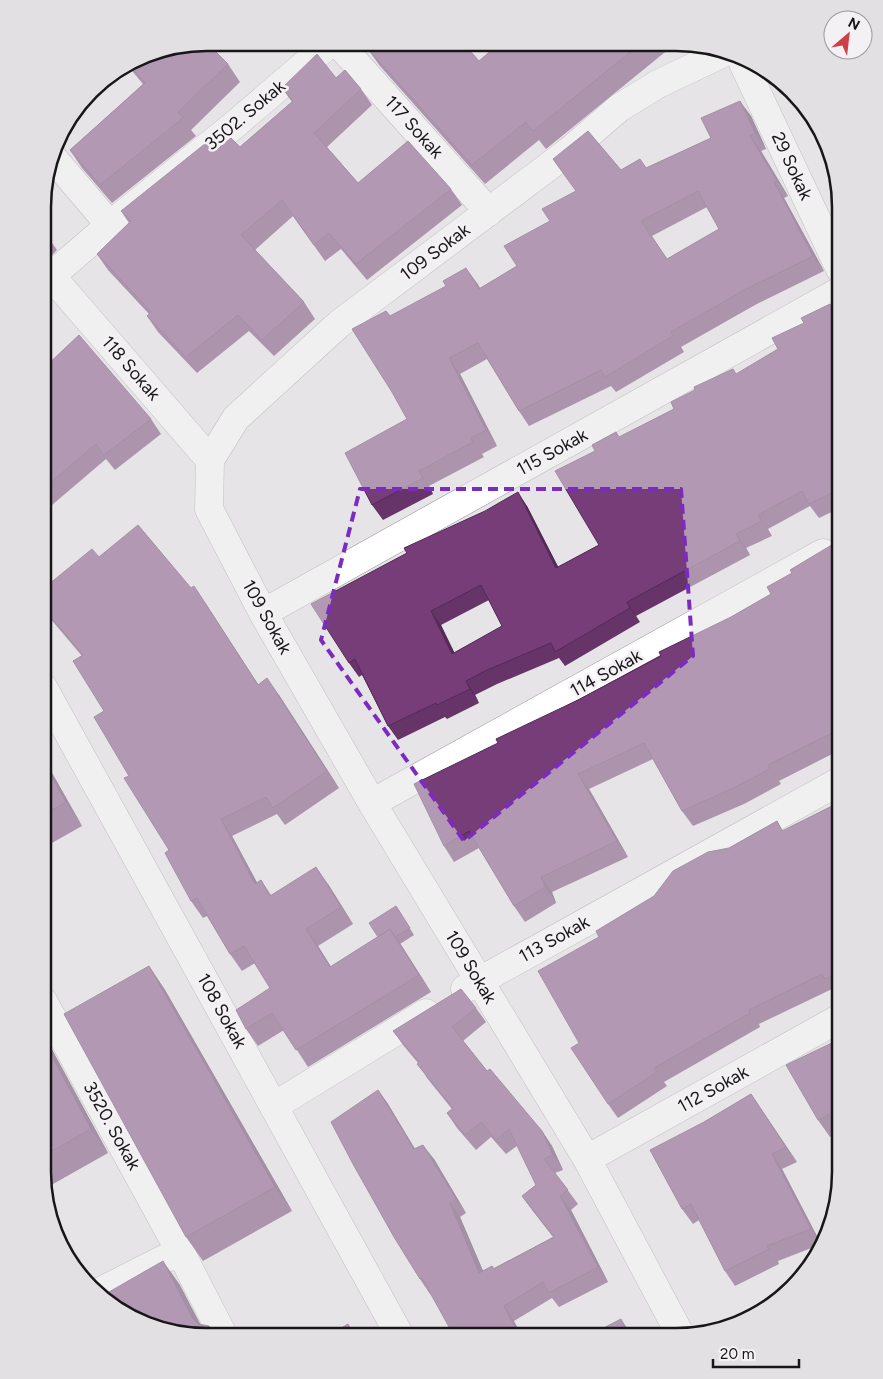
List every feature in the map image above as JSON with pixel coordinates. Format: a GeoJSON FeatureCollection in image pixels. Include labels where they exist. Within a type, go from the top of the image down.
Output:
{"type":"FeatureCollection","features":[{"type":"Feature","properties":{"kind":"street","name":"3502. Sokak"},"geometry":{"type":"LineString","coordinates":[[51,277],[110,225],[234,126],[320,52]]}},
{"type":"Feature","properties":{"kind":"street","name":"117 Sokak"},"geometry":{"type":"LineString","coordinates":[[346,52],[489,212]]}},
{"type":"Feature","properties":{"kind":"street","name":"109 Sokak"},"geometry":{"type":"LineString","coordinates":[[677,1328],[587,1159],[372,804],[263,612],[210,509],[210,460],[236,418],[339,324],[568,152],[619,108],[658,84],[715,57]]}},
{"type":"Feature","properties":{"kind":"street","name":"29 Sokak"},"geometry":{"type":"LineString","coordinates":[[745,68],[832,252]]}},
{"type":"Feature","properties":{"kind":"street"},"geometry":{"type":"LineString","coordinates":[[58,165],[110,225]]}},
{"type":"Feature","properties":{"kind":"street","name":"118 Sokak"},"geometry":{"type":"LineString","coordinates":[[51,283],[210,460]]}},
{"type":"Feature","properties":{"kind":"street","name":"115 Sokak"},"geometry":{"type":"LineString","coordinates":[[263,612],[832,296]]}},
{"type":"Feature","properties":{"kind":"street","name":"114 Sokak"},"geometry":{"type":"LineString","coordinates":[[372,804],[832,548]]}},
{"type":"Feature","properties":{"kind":"street","name":"108 Sokak"},"geometry":{"type":"LineString","coordinates":[[51,702],[396,1328]]}},
{"type":"Feature","properties":{"kind":"street","name":"113 Sokak"},"geometry":{"type":"LineString","coordinates":[[274,1106],[480,980],[831,786]]}},
{"type":"Feature","properties":{"kind":"street","name":"3520. Sokak"},"geometry":{"type":"LineString","coordinates":[[51,1016],[180,1251],[219,1328]]}},
{"type":"Feature","properties":{"kind":"street","name":"112 Sokak"},"geometry":{"type":"LineString","coordinates":[[587,1159],[831,1023]]}},
{"type":"Feature","properties":{"kind":"street"},"geometry":{"type":"LineString","coordinates":[[105,1289],[180,1251]]}},
{"type":"Feature","properties":{"kind":"highlighted area"},"geometry":{"type":"Polygon","coordinates":[[[360,489],[681,489],[693,656],[464,841],[321,640],[360,489]]]}},
{"type":"Feature","properties":{"kind":"building"},"geometry":{"type":"Polygon","coordinates":[[[470,51],[479,61],[490,51],[631,51],[533,131],[526,122],[472,165],[370,52],[470,51]]]}},
{"type":"Feature","properties":{"kind":"building"},"geometry":{"type":"Polygon","coordinates":[[[216,52],[228,64],[178,112],[183,118],[100,185],[70,150],[145,83],[134,69],[177,54],[216,52]]]}},
{"type":"Feature","properties":{"kind":"building"},"geometry":{"type":"Polygon","coordinates":[[[317,54],[336,78],[345,70],[361,89],[314,133],[358,183],[408,141],[451,189],[356,264],[329,233],[314,245],[282,200],[241,235],[304,302],[262,340],[238,315],[186,357],[147,316],[151,312],[97,254],[131,221],[121,211],[206,143],[214,152],[231,138],[240,147],[293,101],[282,88],[317,54]]]}},
{"type":"Feature","properties":{"kind":"building"},"geometry":{"type":"Polygon","coordinates":[[[740,101],[755,133],[750,136],[777,181],[774,182],[813,256],[744,290],[671,332],[673,336],[605,377],[601,370],[519,411],[478,343],[449,358],[486,430],[471,438],[473,442],[419,471],[423,478],[372,505],[345,453],[407,419],[352,329],[386,311],[390,316],[446,286],[443,281],[466,268],[479,289],[517,266],[504,246],[550,221],[542,209],[576,191],[553,159],[588,131],[621,170],[640,159],[646,168],[711,138],[701,118],[740,101]],[[698,191],[641,221],[667,259],[719,229],[698,191]]]}},
{"type":"Feature","properties":{"kind":"building"},"geometry":{"type":"Polygon","coordinates":[[[830,304],[832,308],[832,493],[809,504],[802,491],[758,515],[762,521],[736,534],[740,541],[627,602],[630,608],[555,652],[551,643],[487,670],[466,681],[470,689],[388,726],[355,659],[349,663],[311,604],[407,553],[404,548],[485,511],[518,492],[556,568],[599,545],[555,471],[595,451],[592,445],[616,432],[619,437],[674,409],[671,402],[695,390],[694,387],[733,369],[736,374],[778,349],[772,338],[804,323],[801,318],[830,304]],[[481,585],[431,611],[452,654],[502,626],[481,585]]]}},
{"type":"Feature","properties":{"kind":"building"},"geometry":{"type":"Polygon","coordinates":[[[79,335],[151,419],[104,455],[96,444],[51,482],[51,361],[79,335]]]}},
{"type":"Feature","properties":{"kind":"building"},"geometry":{"type":"Polygon","coordinates":[[[138,525],[191,588],[194,586],[258,685],[267,678],[327,771],[273,808],[266,797],[221,819],[255,884],[261,880],[270,896],[316,867],[341,907],[306,929],[330,967],[390,929],[419,975],[296,1050],[272,1013],[246,1029],[236,1010],[270,988],[244,946],[230,954],[197,898],[191,901],[165,853],[169,850],[124,778],[129,776],[94,717],[104,711],[73,661],[83,655],[51,617],[51,582],[92,549],[99,557],[138,525]]]}},
{"type":"Feature","properties":{"kind":"building"},"geometry":{"type":"Polygon","coordinates":[[[832,545],[831,733],[768,765],[770,769],[682,811],[644,743],[578,774],[617,841],[541,877],[545,887],[514,906],[469,831],[444,846],[414,784],[498,743],[496,739],[578,700],[661,656],[659,652],[731,617],[771,594],[767,587],[792,573],[790,570],[832,545]]]}},
{"type":"Feature","properties":{"kind":"building"},"geometry":{"type":"Polygon","coordinates":[[[51,776],[66,802],[51,810],[51,776]]]}},
{"type":"Feature","properties":{"kind":"building"},"geometry":{"type":"Polygon","coordinates":[[[831,806],[831,975],[825,979],[822,974],[749,1010],[750,1013],[654,1068],[657,1072],[608,1104],[571,1048],[579,1043],[538,971],[599,937],[596,931],[654,896],[673,871],[708,852],[729,848],[777,821],[782,831],[831,806]]]}},
{"type":"Feature","properties":{"kind":"building"},"geometry":{"type":"Polygon","coordinates":[[[396,906],[410,928],[395,937],[390,929],[378,937],[369,923],[396,906]]]}},
{"type":"Feature","properties":{"kind":"building"},"geometry":{"type":"Polygon","coordinates":[[[149,966],[275,1187],[186,1237],[64,1014],[149,966]]]}},
{"type":"Feature","properties":{"kind":"building"},"geometry":{"type":"Polygon","coordinates":[[[461,989],[476,1008],[452,1027],[487,1071],[490,1069],[542,1131],[553,1155],[544,1159],[568,1190],[560,1196],[598,1267],[549,1293],[543,1282],[504,1306],[515,1328],[450,1328],[422,1278],[420,1279],[394,1237],[331,1122],[378,1090],[414,1149],[423,1145],[456,1199],[450,1203],[479,1273],[492,1266],[494,1269],[554,1237],[522,1196],[536,1185],[509,1129],[496,1140],[481,1122],[465,1135],[447,1113],[453,1108],[393,1031],[461,989]]]}},
{"type":"Feature","properties":{"kind":"building"},"geometry":{"type":"Polygon","coordinates":[[[831,1043],[831,1118],[829,1114],[818,1120],[786,1065],[831,1043]]]}},
{"type":"Feature","properties":{"kind":"building"},"geometry":{"type":"Polygon","coordinates":[[[51,1055],[91,1129],[51,1152],[51,1055]]]}},
{"type":"Feature","properties":{"kind":"building"},"geometry":{"type":"Polygon","coordinates":[[[751,1094],[786,1147],[772,1154],[811,1229],[767,1246],[769,1249],[725,1271],[691,1204],[682,1209],[650,1150],[704,1122],[751,1094]]]}},
{"type":"Feature","properties":{"kind":"building"},"geometry":{"type":"Polygon","coordinates":[[[163,1261],[192,1318],[198,1324],[209,1326],[210,1328],[187,1326],[148,1316],[129,1307],[109,1292],[163,1261]]]}},
{"type":"Feature","properties":{"kind":"building"},"geometry":{"type":"Polygon","coordinates":[[[621,1319],[625,1328],[604,1328],[621,1319]]]}},
{"type":"Feature","properties":{"kind":"building"},"geometry":{"type":"Polygon","coordinates":[[[348,1324],[350,1328],[341,1328],[348,1324]]]}}]}
